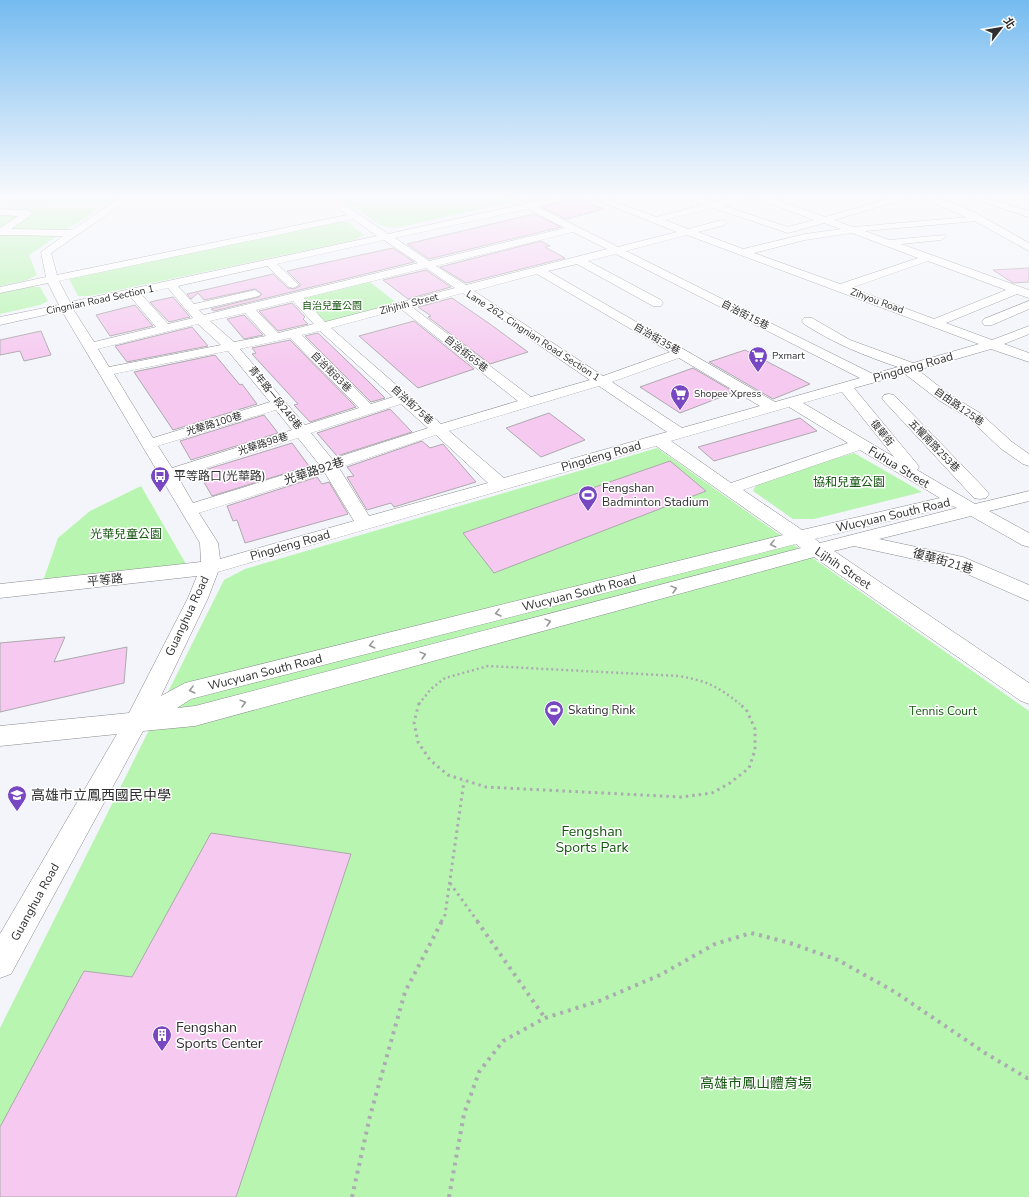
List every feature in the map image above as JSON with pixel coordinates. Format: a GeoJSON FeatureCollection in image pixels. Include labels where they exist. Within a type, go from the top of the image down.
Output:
{"type":"FeatureCollection","features":[{"type":"Feature","properties":{"kind":"street","name":"Guanghua Road"},"geometry":{"type":"LineString","coordinates":[[0,963],[136,722],[198,598],[210,568],[211,553],[209,543],[66,307],[52,279],[46,252]]}},
{"type":"Feature","properties":{"kind":"street"},"geometry":{"type":"LineString","coordinates":[[0,290],[182,252]]}},
{"type":"Feature","properties":{"kind":"street","name":"Cingnian Road Section 1"},"geometry":{"type":"LineString","coordinates":[[0,321],[317,252]]}},
{"type":"Feature","properties":{"kind":"street","name":"Lane 262, Cingnian Road Section 1"},"geometry":{"type":"LineString","coordinates":[[408,252],[680,434]]}},
{"type":"Feature","properties":{"kind":"street"},"geometry":{"type":"LineString","coordinates":[[90,347],[202,321],[480,252]]}},
{"type":"Feature","properties":{"kind":"street","name":"Zihjhih Street"},"geometry":{"type":"LineString","coordinates":[[105,372],[293,334],[615,252]]}},
{"type":"Feature","properties":{"kind":"street","name":"自治街15巷"},"geometry":{"type":"LineString","coordinates":[[620,252],[873,379]]}},
{"type":"Feature","properties":{"kind":"street","name":"Zihyou Road"},"geometry":{"type":"LineString","coordinates":[[744,252],[1029,358]]}},
{"type":"Feature","properties":{"kind":"street"},"geometry":{"type":"LineString","coordinates":[[911,252],[1029,294]]}},
{"type":"Feature","properties":{"kind":"street"},"geometry":{"type":"LineString","coordinates":[[841,288],[927,258]]}},
{"type":"Feature","properties":{"kind":"street"},"geometry":{"type":"LineString","coordinates":[[580,261],[657,303]]}},
{"type":"Feature","properties":{"kind":"street"},"geometry":{"type":"LineString","coordinates":[[270,262],[293,285]]}},
{"type":"Feature","properties":{"kind":"street","name":"自治街35巷"},"geometry":{"type":"LineString","coordinates":[[540,271],[773,407]]}},
{"type":"Feature","properties":{"kind":"street"},"geometry":{"type":"LineString","coordinates":[[224,273],[246,296],[252,308],[275,338]]}},
{"type":"Feature","properties":{"kind":"street"},"geometry":{"type":"LineString","coordinates":[[280,288],[305,282]]}},
{"type":"Feature","properties":{"kind":"street","name":"青年路一段248巷"},"geometry":{"type":"LineString","coordinates":[[171,284],[202,321],[232,347],[302,432],[329,466],[365,524]]}},
{"type":"Feature","properties":{"kind":"street"},"geometry":{"type":"LineString","coordinates":[[935,323],[1016,290]]}},
{"type":"Feature","properties":{"kind":"street"},"geometry":{"type":"LineString","coordinates":[[192,308],[266,291]]}},
{"type":"Feature","properties":{"kind":"street"},"geometry":{"type":"LineString","coordinates":[[133,292],[165,330]]}},
{"type":"Feature","properties":{"kind":"street","name":"自治街75巷"},"geometry":{"type":"LineString","coordinates":[[296,297],[322,326],[501,485]]}},
{"type":"Feature","properties":{"kind":"street"},"geometry":{"type":"LineString","coordinates":[[988,322],[1029,305]]}},
{"type":"Feature","properties":{"kind":"street","name":"自治街65巷"},"geometry":{"type":"LineString","coordinates":[[404,306],[528,402]]}},
{"type":"Feature","properties":{"kind":"street","name":"自由路125巷"},"geometry":{"type":"LineString","coordinates":[[808,321],[835,339],[910,368],[945,398],[975,416],[1006,445],[1029,461]]}},
{"type":"Feature","properties":{"kind":"street","name":"Pingdeng Road"},"geometry":{"type":"LineString","coordinates":[[210,568],[873,379],[993,344],[1029,330]]}},
{"type":"Feature","properties":{"kind":"street","name":"自治街83巷"},"geometry":{"type":"LineString","coordinates":[[293,334],[369,410]]}},
{"type":"Feature","properties":{"kind":"street","name":"光華路92巷"},"geometry":{"type":"LineString","coordinates":[[189,510],[329,466],[439,429],[601,381],[681,353]]}},
{"type":"Feature","properties":{"kind":"street","name":"復華街"},"geometry":{"type":"LineString","coordinates":[[845,387],[920,479]]}},
{"type":"Feature","properties":{"kind":"street","name":"光華路98巷"},"geometry":{"type":"LineString","coordinates":[[168,475],[404,398]]}},
{"type":"Feature","properties":{"kind":"street","name":"五權南路253巷"},"geometry":{"type":"LineString","coordinates":[[889,398],[977,502]]}},
{"type":"Feature","properties":{"kind":"street","name":"Fuhua Street"},"geometry":{"type":"LineString","coordinates":[[792,402],[955,500]]}},
{"type":"Feature","properties":{"kind":"street","name":"光華路100巷"},"geometry":{"type":"LineString","coordinates":[[150,444],[279,404]]}},
{"type":"Feature","properties":{"kind":"street","name":"Lijhih Street"},"geometry":{"type":"LineString","coordinates":[[658,440],[1029,695]]}},
{"type":"Feature","properties":{"kind":"street"},"geometry":{"type":"LineString","coordinates":[[729,489],[861,444]]}},
{"type":"Feature","properties":{"kind":"street","name":"Wucyuan South Road"},"geometry":{"type":"LineString","coordinates":[[0,736],[195,716],[818,551],[977,502],[1029,482]]}},
{"type":"Feature","properties":{"kind":"street","name":"Wucyuan South Road"},"geometry":{"type":"LineString","coordinates":[[136,722],[185,692],[798,537],[955,500],[977,502],[1029,496]]}},
{"type":"Feature","properties":{"kind":"street"},"geometry":{"type":"LineString","coordinates":[[977,502],[1029,541]]}},
{"type":"Feature","properties":{"kind":"street","name":"復華街21巷"},"geometry":{"type":"LineString","coordinates":[[853,540],[956,562],[1006,582],[1029,594]]}},
{"type":"Feature","properties":{"kind":"street","name":"平等路"},"geometry":{"type":"LineString","coordinates":[[0,591],[210,568]]}},
{"type":"Feature","properties":{"kind":"path"},"geometry":{"type":"LineString","coordinates":[[488,666],[679,676],[702,680],[721,689],[746,709],[755,729],[755,750],[750,768],[712,793],[681,797],[486,787],[464,781],[448,775],[430,760],[418,742],[414,722],[419,703],[431,689],[451,676],[488,666]]}},
{"type":"Feature","properties":{"kind":"path"},"geometry":{"type":"LineString","coordinates":[[352,1197],[370,1116],[405,992],[445,915],[464,781]]}},
{"type":"Feature","properties":{"kind":"path"},"geometry":{"type":"LineString","coordinates":[[450,882],[545,1018]]}},
{"type":"Feature","properties":{"kind":"path"},"geometry":{"type":"LineString","coordinates":[[450,1197],[464,1114],[479,1072],[503,1041],[545,1018],[599,1001],[660,975],[715,944],[751,933],[790,943],[838,960],[895,992],[985,1053],[1027,1078],[1029,1077]]}},
{"type":"Feature","properties":{"kind":"green space"},"geometry":{"type":"Polygon","coordinates":[[[0,252],[34,252],[29,255],[37,275],[27,280],[0,286],[0,252]]]}},
{"type":"Feature","properties":{"kind":"green space"},"geometry":{"type":"Polygon","coordinates":[[[195,252],[299,252],[90,296],[78,296],[69,279],[195,252]]]}},
{"type":"Feature","properties":{"kind":"green space","name":"自治兒童公園"},"geometry":{"type":"Polygon","coordinates":[[[370,282],[398,304],[327,323],[301,299],[370,282]]]}},
{"type":"Feature","properties":{"kind":"green space"},"geometry":{"type":"Polygon","coordinates":[[[29,287],[40,287],[48,301],[40,305],[0,314],[0,293],[29,287]]]}},
{"type":"Feature","properties":{"kind":"green space","name":"Fengshan Sports Park"},"geometry":{"type":"Polygon","coordinates":[[[657,448],[1029,711],[1029,1197],[0,1197],[0,1028],[224,580],[245,569],[657,448]]]}},
{"type":"Feature","properties":{"kind":"green space","name":"協和兒童公園"},"geometry":{"type":"Polygon","coordinates":[[[854,453],[922,492],[814,519],[793,519],[753,491],[758,482],[854,453]]]}},
{"type":"Feature","properties":{"kind":"green space","name":"光華兒童公園"},"geometry":{"type":"Polygon","coordinates":[[[141,486],[186,564],[43,581],[58,538],[90,511],[141,486]]]}},
{"type":"Feature","properties":{"kind":"building"},"geometry":{"type":"Polygon","coordinates":[[[375,252],[399,252],[414,262],[214,311],[211,309],[259,297],[262,294],[255,289],[204,300],[198,293],[191,299],[187,294],[273,274],[288,288],[294,289],[300,286],[300,284],[287,271],[375,252]]]}},
{"type":"Feature","properties":{"kind":"building"},"geometry":{"type":"Polygon","coordinates":[[[419,252],[458,252],[429,259],[419,252]]]}},
{"type":"Feature","properties":{"kind":"building"},"geometry":{"type":"Polygon","coordinates":[[[499,252],[554,252],[565,258],[466,283],[440,267],[499,252]]]}},
{"type":"Feature","properties":{"kind":"building"},"geometry":{"type":"Polygon","coordinates":[[[1029,268],[1029,282],[1013,283],[993,270],[1029,268]]]}},
{"type":"Feature","properties":{"kind":"building"},"geometry":{"type":"Polygon","coordinates":[[[426,270],[451,287],[408,299],[383,280],[426,270]]]}},
{"type":"Feature","properties":{"kind":"building"},"geometry":{"type":"Polygon","coordinates":[[[173,297],[190,317],[169,322],[150,302],[173,297]]]}},
{"type":"Feature","properties":{"kind":"building"},"geometry":{"type":"Polygon","coordinates":[[[452,298],[528,352],[490,364],[428,317],[431,316],[418,307],[452,298]]]}},
{"type":"Feature","properties":{"kind":"building"},"geometry":{"type":"Polygon","coordinates":[[[292,303],[305,317],[303,319],[308,324],[278,331],[259,311],[292,303]]]}},
{"type":"Feature","properties":{"kind":"building"},"geometry":{"type":"Polygon","coordinates":[[[135,305],[153,326],[110,336],[96,315],[135,305]]]}},
{"type":"Feature","properties":{"kind":"building"},"geometry":{"type":"Polygon","coordinates":[[[244,315],[263,335],[244,339],[227,319],[244,315]]]}},
{"type":"Feature","properties":{"kind":"building"},"geometry":{"type":"Polygon","coordinates":[[[414,321],[474,369],[418,388],[359,336],[414,321]]]}},
{"type":"Feature","properties":{"kind":"building"},"geometry":{"type":"Polygon","coordinates":[[[192,327],[208,346],[127,362],[115,346],[192,327]]]}},
{"type":"Feature","properties":{"kind":"building"},"geometry":{"type":"Polygon","coordinates":[[[41,331],[51,355],[24,361],[20,351],[0,355],[0,340],[41,331]]]}},
{"type":"Feature","properties":{"kind":"building"},"geometry":{"type":"Polygon","coordinates":[[[318,333],[385,398],[371,402],[305,336],[318,333]]]}},
{"type":"Feature","properties":{"kind":"building"},"geometry":{"type":"Polygon","coordinates":[[[290,340],[356,407],[310,422],[294,405],[298,404],[252,354],[256,353],[252,348],[290,340]]]}},
{"type":"Feature","properties":{"kind":"building","name":"Pxmart"},"geometry":{"type":"Polygon","coordinates":[[[745,350],[810,384],[773,399],[709,362],[745,350]]]}},
{"type":"Feature","properties":{"kind":"building"},"geometry":{"type":"Polygon","coordinates":[[[215,355],[240,385],[242,384],[257,404],[173,430],[134,372],[215,355]]]}},
{"type":"Feature","properties":{"kind":"building"},"geometry":{"type":"Polygon","coordinates":[[[693,368],[734,392],[680,413],[640,387],[693,368]]]}},
{"type":"Feature","properties":{"kind":"building"},"geometry":{"type":"Polygon","coordinates":[[[390,409],[412,432],[337,456],[317,433],[390,409]]]}},
{"type":"Feature","properties":{"kind":"building"},"geometry":{"type":"Polygon","coordinates":[[[549,413],[585,440],[541,457],[506,428],[549,413]]]}},
{"type":"Feature","properties":{"kind":"building"},"geometry":{"type":"Polygon","coordinates":[[[264,415],[278,433],[191,460],[180,441],[264,415]]]}},
{"type":"Feature","properties":{"kind":"building"},"geometry":{"type":"Polygon","coordinates":[[[800,418],[817,431],[714,461],[698,447],[800,418]]]}},
{"type":"Feature","properties":{"kind":"building"},"geometry":{"type":"Polygon","coordinates":[[[422,441],[430,448],[443,444],[476,482],[394,507],[391,503],[367,510],[347,477],[354,476],[347,467],[422,441]]]}},
{"type":"Feature","properties":{"kind":"building"},"geometry":{"type":"Polygon","coordinates":[[[292,443],[309,466],[212,496],[198,472],[292,443]]]}},
{"type":"Feature","properties":{"kind":"building","name":"Fengshan Badminton Stadium"},"geometry":{"type":"Polygon","coordinates":[[[670,461],[706,491],[494,573],[463,533],[670,461]]]}},
{"type":"Feature","properties":{"kind":"building"},"geometry":{"type":"Polygon","coordinates":[[[317,477],[322,484],[329,482],[348,514],[245,543],[237,520],[233,521],[227,506],[317,477]]]}},
{"type":"Feature","properties":{"kind":"building"},"geometry":{"type":"Polygon","coordinates":[[[65,637],[54,662],[127,647],[124,683],[0,712],[0,643],[65,637]]]}},
{"type":"Feature","properties":{"kind":"building","name":"Fengshan Sports Center"},"geometry":{"type":"Polygon","coordinates":[[[211,833],[351,854],[236,1197],[0,1197],[0,1127],[84,971],[132,977],[211,833]]]}},
{"type":"Feature","properties":{"kind":"place","name":"Pxmart"},"geometry":{"type":"Point","coordinates":[758,373]}},
{"type":"Feature","properties":{"kind":"place","name":"Shopee Xpress"},"geometry":{"type":"Point","coordinates":[680,411]}},
{"type":"Feature","properties":{"kind":"place","name":"平等路口(光華路)"},"geometry":{"type":"Point","coordinates":[160,493]}},
{"type":"Feature","properties":{"kind":"place","name":"Fengshan Badminton Stadium"},"geometry":{"type":"Point","coordinates":[588,512]}},
{"type":"Feature","properties":{"kind":"place","name":"Skating Rink"},"geometry":{"type":"Point","coordinates":[554,727]}},
{"type":"Feature","properties":{"kind":"place","name":"高雄市立鳳西國民中學"},"geometry":{"type":"Point","coordinates":[17,812]}},
{"type":"Feature","properties":{"kind":"place","name":"Fengshan Sports Center"},"geometry":{"type":"Point","coordinates":[162,1052]}},
{"type":"Feature","properties":{"kind":"park label","name":"Tennis Court"},"geometry":{"type":"Point","coordinates":[943,711]}},
{"type":"Feature","properties":{"kind":"park label","name":"高雄市鳳山體育場"},"geometry":{"type":"Point","coordinates":[756,1083]}}]}
